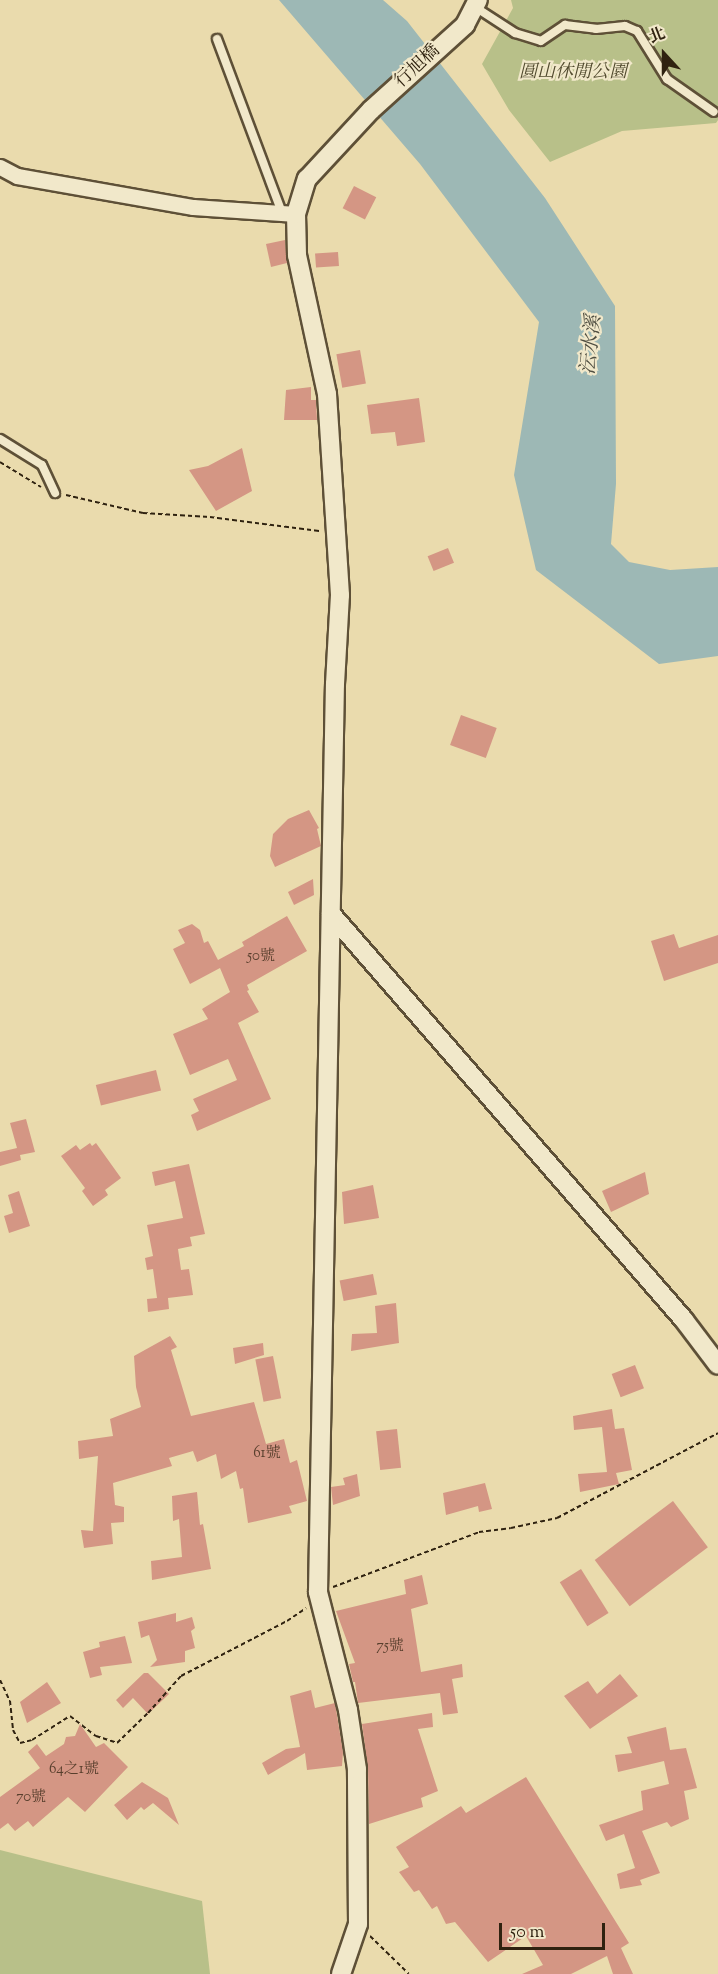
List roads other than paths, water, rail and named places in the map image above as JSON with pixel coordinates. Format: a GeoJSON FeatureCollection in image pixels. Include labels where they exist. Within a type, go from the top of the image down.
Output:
{"type":"FeatureCollection","features":[{"type":"Feature","properties":{"kind":"street","name":"行旭橋"},"geometry":{"type":"LineString","coordinates":[[341,1974],[358,1924],[357,1768],[348,1710],[318,1592],[335,684],[340,595],[327,394],[289,214],[307,179],[371,110],[465,25],[476,4]]}},
{"type":"Feature","properties":{"kind":"street"},"geometry":{"type":"LineString","coordinates":[[0,167],[17,176],[193,207],[289,214]]}},
{"type":"Feature","properties":{"kind":"street"},"geometry":{"type":"LineString","coordinates":[[331,914],[684,1320],[718,1365]]}},
{"type":"Feature","properties":{"kind":"lane"},"geometry":{"type":"LineString","coordinates":[[476,4],[515,33],[541,41],[565,25],[596,29],[625,26],[637,31],[667,79],[714,112]]}},
{"type":"Feature","properties":{"kind":"lane"},"geometry":{"type":"LineString","coordinates":[[217,39],[289,214]]}},
{"type":"Feature","properties":{"kind":"lane"},"geometry":{"type":"LineString","coordinates":[[0,439],[42,465],[55,493]]}},
{"type":"Feature","properties":{"kind":"water","name":"沄水溪"},"geometry":{"type":"Polygon","coordinates":[[[279,0],[383,0],[407,21],[545,198],[615,306],[616,484],[611,544],[629,562],[670,570],[718,567],[718,656],[659,664],[536,570],[514,475],[539,322],[420,164],[279,0]]]}},
{"type":"Feature","properties":{"kind":"park label","name":"圓山休閒公園"},"geometry":{"type":"Point","coordinates":[573,73]}}]}
